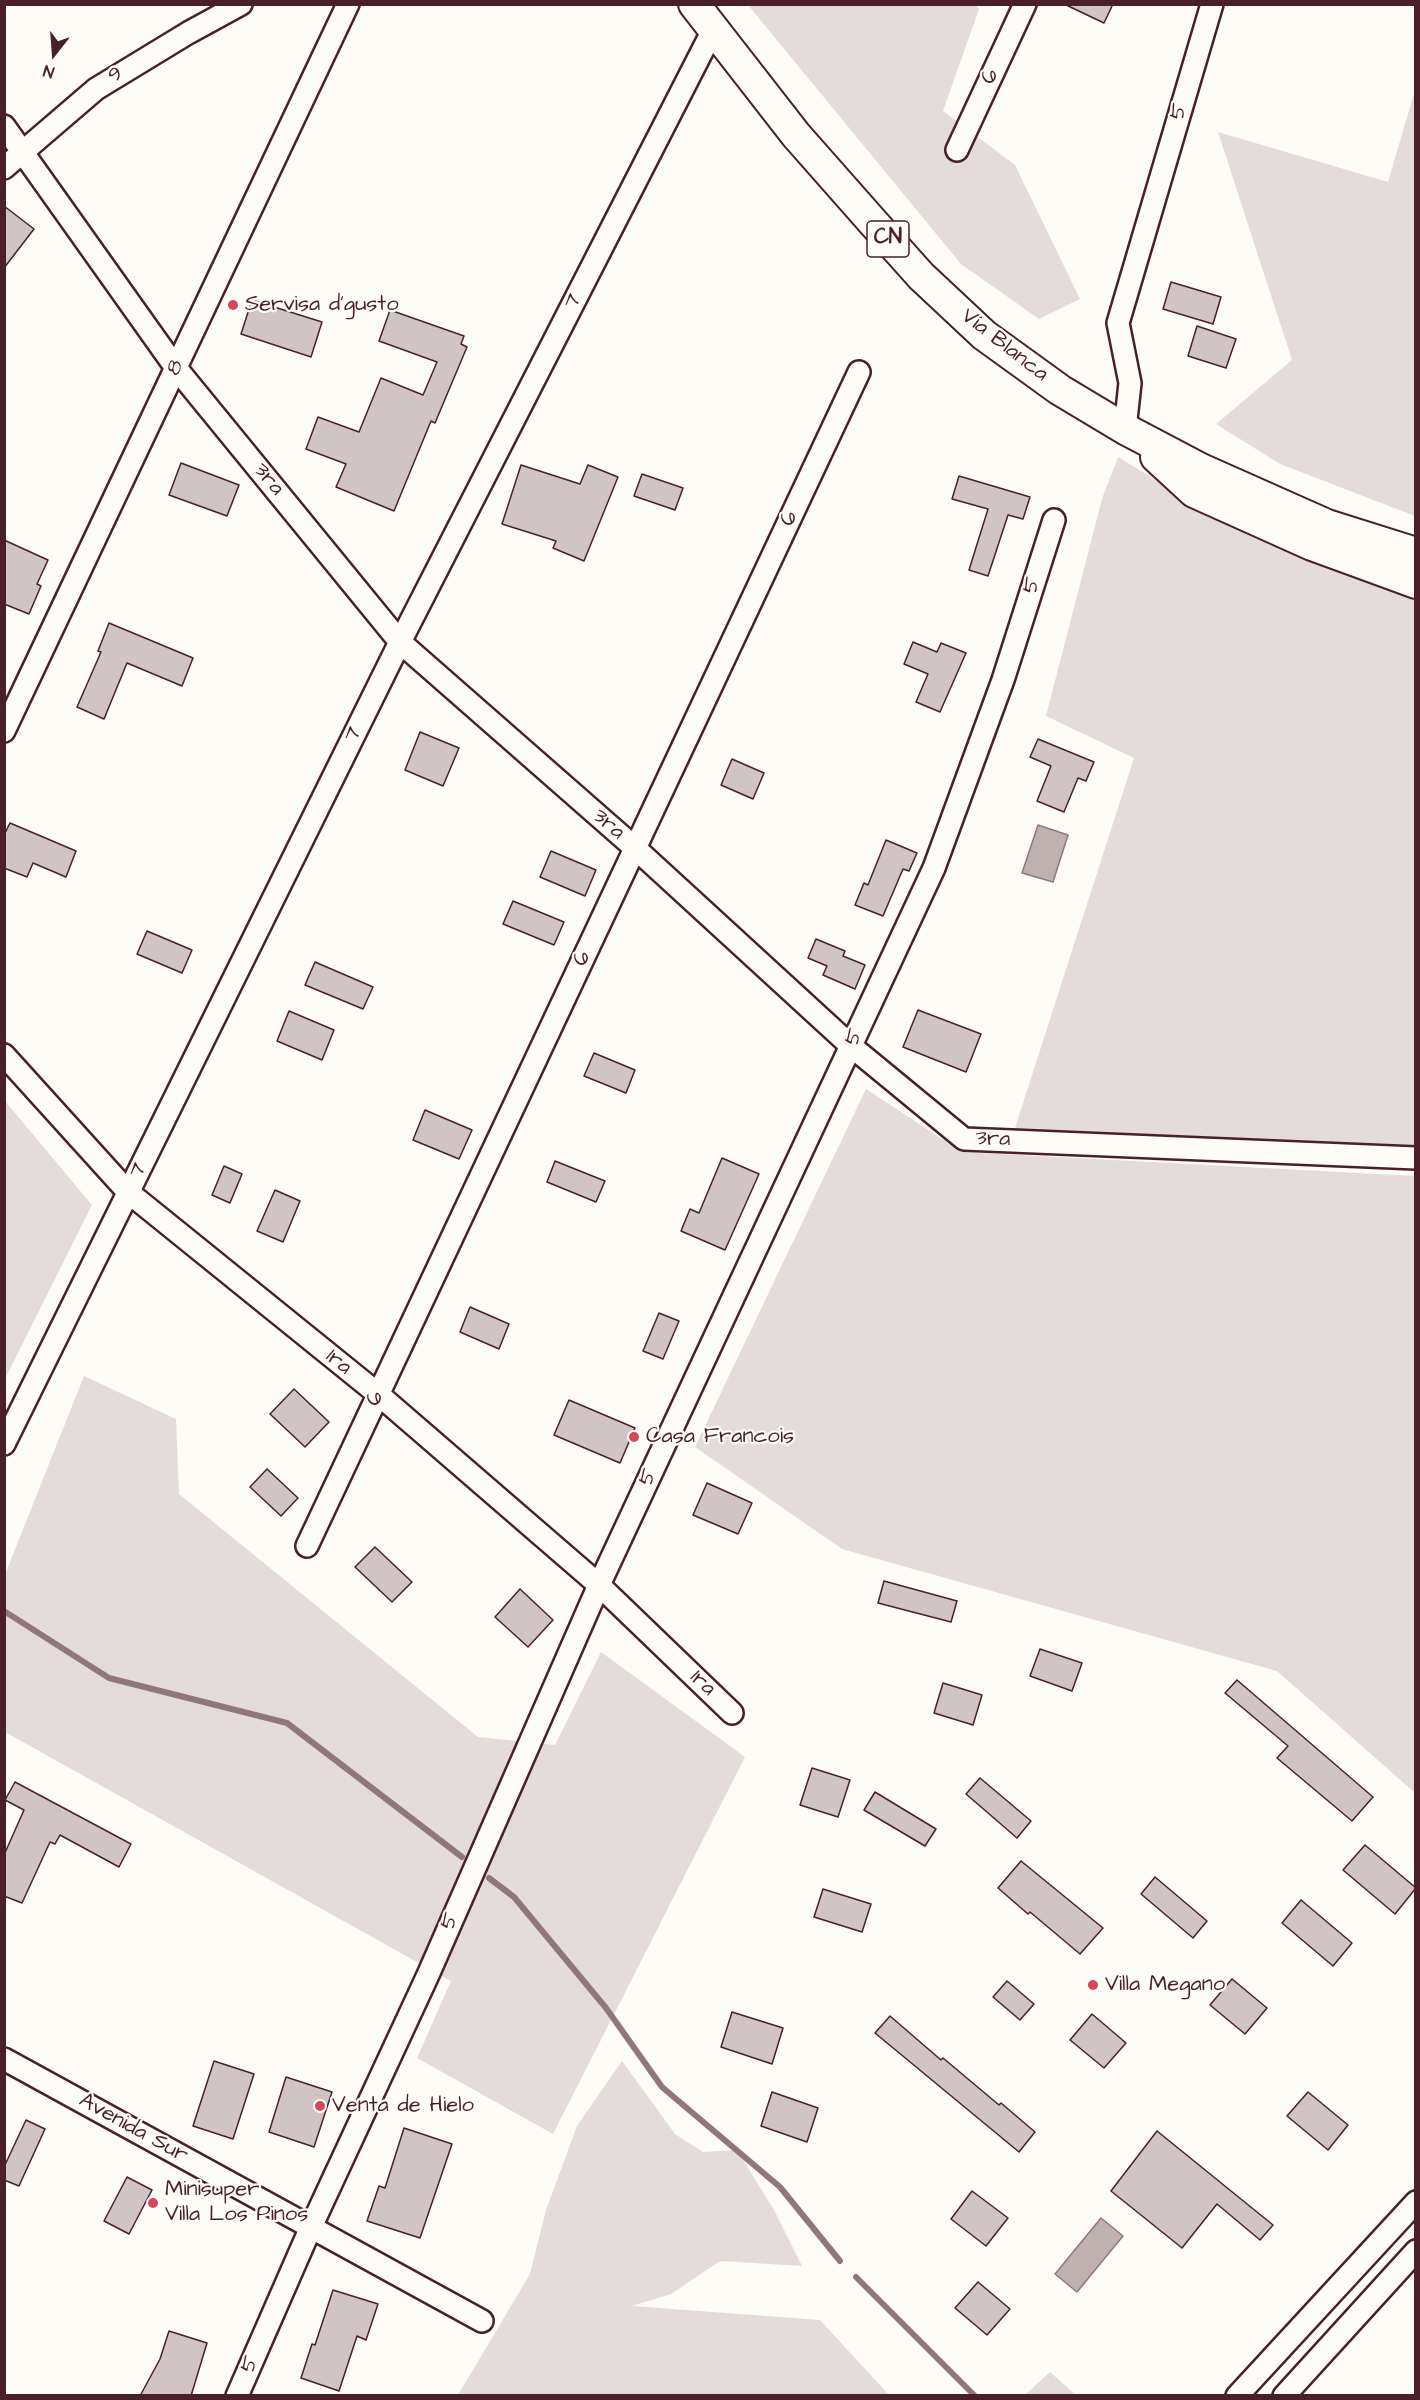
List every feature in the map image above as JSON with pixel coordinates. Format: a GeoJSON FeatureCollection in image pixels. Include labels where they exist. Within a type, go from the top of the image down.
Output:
{"type":"FeatureCollection","features":[{"type":"Feature","properties":{"kind":"highway","name":"Vía Blanca"},"geometry":{"type":"LineString","coordinates":[[694,4],[796,135],[921,276],[984,335],[1060,390],[1125,429],[1271,501],[1327,525],[1416,554]]}},
{"type":"Feature","properties":{"kind":"highway"},"geometry":{"type":"LineString","coordinates":[[1125,429],[1194,492],[1312,545],[1416,583]]}},
{"type":"Feature","properties":{"kind":"street","name":"9"},"geometry":{"type":"LineString","coordinates":[[4,168],[96,89],[241,4]]}},
{"type":"Feature","properties":{"kind":"street","name":"8"},"geometry":{"type":"LineString","coordinates":[[4,731],[348,4]]}},
{"type":"Feature","properties":{"kind":"street","name":"6"},"geometry":{"type":"LineString","coordinates":[[957,150],[1025,4]]}},
{"type":"Feature","properties":{"kind":"street","name":"5"},"geometry":{"type":"LineString","coordinates":[[1125,429],[1130,383],[1118,323],[1212,4]]}},
{"type":"Feature","properties":{"kind":"street","name":"7"},"geometry":{"type":"LineString","coordinates":[[4,1444],[400,642],[713,30]]}},
{"type":"Feature","properties":{"kind":"street","name":"3ra"},"geometry":{"type":"LineString","coordinates":[[4,126],[176,368],[400,642],[635,848],[852,1046],[964,1139],[1416,1158]]}},
{"type":"Feature","properties":{"kind":"street","name":"6"},"geometry":{"type":"LineString","coordinates":[[307,1546],[859,372]]}},
{"type":"Feature","properties":{"kind":"street","name":"5"},"geometry":{"type":"LineString","coordinates":[[237,2396],[311,2227],[428,1975],[599,1585],[934,868],[1003,680],[1054,520]]}},
{"type":"Feature","properties":{"kind":"street","name":"1ra"},"geometry":{"type":"LineString","coordinates":[[4,1055],[128,1192],[378,1394],[599,1585],[732,1713]]}},
{"type":"Feature","properties":{"kind":"street","name":"Avenida Sur"},"geometry":{"type":"LineString","coordinates":[[4,2059],[482,2321]]}},
{"type":"Feature","properties":{"kind":"street"},"geometry":{"type":"LineString","coordinates":[[1237,2396],[1416,2202]]}},
{"type":"Feature","properties":{"kind":"street"},"geometry":{"type":"LineString","coordinates":[[1284,2396],[1416,2251]]}},
{"type":"Feature","properties":{"kind":"shaded area"},"geometry":{"type":"Polygon","coordinates":[[[748,5],[976,5],[979,9],[943,111],[1015,165],[1080,299],[1039,319],[961,264],[748,5]]]}},
{"type":"Feature","properties":{"kind":"shaded area"},"geometry":{"type":"Polygon","coordinates":[[[1415,90],[1415,516],[1280,464],[1216,424],[1292,360],[1218,132],[1388,182],[1415,90]]]}},
{"type":"Feature","properties":{"kind":"shaded area"},"geometry":{"type":"Polygon","coordinates":[[[1118,457],[1221,519],[1415,597],[1415,1148],[1014,1131],[1134,758],[1046,716],[1102,499],[1118,457]]]}},
{"type":"Feature","properties":{"kind":"shaded area"},"geometry":{"type":"Polygon","coordinates":[[[1038,825],[1068,835],[1053,882],[1022,873],[1038,825]]]}},
{"type":"Feature","properties":{"kind":"shaded area"},"geometry":{"type":"Polygon","coordinates":[[[866,1089],[962,1152],[1415,1176],[1415,1793],[1277,1671],[842,1549],[695,1447],[866,1089]]]}},
{"type":"Feature","properties":{"kind":"shaded area"},"geometry":{"type":"Polygon","coordinates":[[[5,1101],[92,1205],[5,1379],[5,1101]]]}},
{"type":"Feature","properties":{"kind":"shaded area"},"geometry":{"type":"Polygon","coordinates":[[[84,1376],[176,1419],[179,1494],[478,1737],[555,1745],[601,1652],[745,1757],[553,2134],[417,2058],[451,1981],[5,1732],[4,1577],[84,1376]]]}},
{"type":"Feature","properties":{"kind":"shaded area"},"geometry":{"type":"Polygon","coordinates":[[[622,2061],[675,2134],[703,2152],[737,2150],[774,2210],[802,2266],[720,2261],[671,2294],[632,2306],[820,2320],[889,2395],[458,2395],[530,2274],[546,2210],[577,2126],[622,2061]]]}},
{"type":"Feature","properties":{"kind":"shaded area"},"geometry":{"type":"Polygon","coordinates":[[[1101,2218],[1123,2236],[1077,2292],[1055,2274],[1101,2218]]]}},
{"type":"Feature","properties":{"kind":"shaded area"},"geometry":{"type":"Polygon","coordinates":[[[1050,2372],[1076,2395],[1025,2395],[1050,2372]]]}},
{"type":"Feature","properties":{"kind":"building"},"geometry":{"type":"Polygon","coordinates":[[[1064,4],[1113,4],[1104,23],[1064,4]]]}},
{"type":"Feature","properties":{"kind":"building"},"geometry":{"type":"Polygon","coordinates":[[[4,206],[34,229],[4,268],[4,206]]]}},
{"type":"Feature","properties":{"kind":"building"},"geometry":{"type":"Polygon","coordinates":[[[1171,282],[1221,297],[1213,324],[1163,309],[1171,282]]]}},
{"type":"Feature","properties":{"kind":"building"},"geometry":{"type":"Polygon","coordinates":[[[252,300],[322,322],[311,357],[241,334],[252,300]]]}},
{"type":"Feature","properties":{"kind":"building"},"geometry":{"type":"Polygon","coordinates":[[[390,310],[464,336],[461,344],[467,347],[435,423],[431,421],[394,511],[336,487],[346,464],[306,449],[318,417],[359,432],[381,378],[423,395],[437,362],[379,341],[390,310]]]}},
{"type":"Feature","properties":{"kind":"building"},"geometry":{"type":"Polygon","coordinates":[[[1197,326],[1236,339],[1226,368],[1188,356],[1197,326]]]}},
{"type":"Feature","properties":{"kind":"building"},"geometry":{"type":"Polygon","coordinates":[[[181,463],[239,485],[227,516],[169,495],[181,463]]]}},
{"type":"Feature","properties":{"kind":"building"},"geometry":{"type":"Polygon","coordinates":[[[521,465],[580,484],[588,465],[618,477],[584,561],[553,548],[556,541],[502,524],[521,465]]]}},
{"type":"Feature","properties":{"kind":"building"},"geometry":{"type":"Polygon","coordinates":[[[642,474],[683,488],[675,510],[634,496],[642,474]]]}},
{"type":"Feature","properties":{"kind":"building"},"geometry":{"type":"Polygon","coordinates":[[[959,476],[1030,497],[1023,519],[1008,515],[988,576],[969,570],[988,509],[952,499],[959,476]]]}},
{"type":"Feature","properties":{"kind":"building"},"geometry":{"type":"Polygon","coordinates":[[[4,540],[48,560],[37,584],[41,586],[29,614],[4,604],[4,540]]]}},
{"type":"Feature","properties":{"kind":"building"},"geometry":{"type":"Polygon","coordinates":[[[109,623],[193,658],[182,686],[127,663],[104,719],[77,707],[101,652],[98,651],[109,623]]]}},
{"type":"Feature","properties":{"kind":"building"},"geometry":{"type":"Polygon","coordinates":[[[913,642],[937,652],[941,643],[966,653],[940,712],[916,702],[928,674],[904,664],[913,642]]]}},
{"type":"Feature","properties":{"kind":"building"},"geometry":{"type":"Polygon","coordinates":[[[420,732],[459,748],[443,786],[405,770],[420,732]]]}},
{"type":"Feature","properties":{"kind":"building"},"geometry":{"type":"Polygon","coordinates":[[[1038,739],[1094,762],[1086,781],[1078,778],[1064,812],[1037,801],[1051,766],[1030,757],[1038,739]]]}},
{"type":"Feature","properties":{"kind":"building"},"geometry":{"type":"Polygon","coordinates":[[[732,759],[764,773],[753,799],[721,785],[732,759]]]}},
{"type":"Feature","properties":{"kind":"building"},"geometry":{"type":"Polygon","coordinates":[[[10,823],[76,851],[66,877],[33,863],[27,877],[4,868],[4,835],[10,823]]]}},
{"type":"Feature","properties":{"kind":"building"},"geometry":{"type":"Polygon","coordinates":[[[886,840],[917,853],[909,871],[903,869],[883,916],[855,905],[864,883],[868,885],[886,840]]]}},
{"type":"Feature","properties":{"kind":"building"},"geometry":{"type":"Polygon","coordinates":[[[551,851],[596,870],[585,896],[540,877],[551,851]]]}},
{"type":"Feature","properties":{"kind":"building"},"geometry":{"type":"Polygon","coordinates":[[[513,901],[564,922],[554,945],[503,924],[513,901]]]}},
{"type":"Feature","properties":{"kind":"building"},"geometry":{"type":"Polygon","coordinates":[[[147,931],[192,950],[182,973],[137,954],[147,931]]]}},
{"type":"Feature","properties":{"kind":"building"},"geometry":{"type":"Polygon","coordinates":[[[816,939],[845,951],[843,956],[865,965],[855,989],[823,975],[827,966],[808,958],[816,939]]]}},
{"type":"Feature","properties":{"kind":"building"},"geometry":{"type":"Polygon","coordinates":[[[315,962],[373,987],[363,1009],[305,985],[315,962]]]}},
{"type":"Feature","properties":{"kind":"building"},"geometry":{"type":"Polygon","coordinates":[[[918,1010],[981,1034],[966,1072],[903,1047],[918,1010]]]}},
{"type":"Feature","properties":{"kind":"building"},"geometry":{"type":"Polygon","coordinates":[[[289,1011],[334,1030],[322,1060],[277,1041],[289,1011]]]}},
{"type":"Feature","properties":{"kind":"building"},"geometry":{"type":"Polygon","coordinates":[[[594,1053],[635,1070],[626,1093],[584,1076],[594,1053]]]}},
{"type":"Feature","properties":{"kind":"building"},"geometry":{"type":"Polygon","coordinates":[[[425,1110],[472,1130],[459,1159],[413,1140],[425,1110]]]}},
{"type":"Feature","properties":{"kind":"building"},"geometry":{"type":"Polygon","coordinates":[[[722,1158],[759,1174],[725,1250],[681,1231],[690,1209],[699,1213],[722,1158]]]}},
{"type":"Feature","properties":{"kind":"building"},"geometry":{"type":"Polygon","coordinates":[[[555,1161],[605,1181],[596,1202],[547,1182],[555,1161]]]}},
{"type":"Feature","properties":{"kind":"building"},"geometry":{"type":"Polygon","coordinates":[[[224,1166],[242,1174],[230,1203],[212,1195],[224,1166]]]}},
{"type":"Feature","properties":{"kind":"building"},"geometry":{"type":"Polygon","coordinates":[[[275,1190],[300,1201],[283,1242],[257,1231],[275,1190]]]}},
{"type":"Feature","properties":{"kind":"building"},"geometry":{"type":"Polygon","coordinates":[[[470,1307],[509,1324],[499,1349],[460,1332],[470,1307]]]}},
{"type":"Feature","properties":{"kind":"building"},"geometry":{"type":"Polygon","coordinates":[[[659,1313],[679,1321],[663,1359],[643,1351],[659,1313]]]}},
{"type":"Feature","properties":{"kind":"building"},"geometry":{"type":"Polygon","coordinates":[[[294,1389],[329,1422],[305,1447],[270,1414],[294,1389]]]}},
{"type":"Feature","properties":{"kind":"building"},"geometry":{"type":"Polygon","coordinates":[[[569,1400],[635,1428],[620,1463],[554,1435],[569,1400]]]}},
{"type":"Feature","properties":{"kind":"building"},"geometry":{"type":"Polygon","coordinates":[[[267,1469],[298,1498],[281,1516],[250,1487],[267,1469]]]}},
{"type":"Feature","properties":{"kind":"building"},"geometry":{"type":"Polygon","coordinates":[[[707,1483],[752,1503],[738,1534],[693,1515],[707,1483]]]}},
{"type":"Feature","properties":{"kind":"building"},"geometry":{"type":"Polygon","coordinates":[[[375,1547],[412,1582],[392,1602],[355,1567],[375,1547]]]}},
{"type":"Feature","properties":{"kind":"building"},"geometry":{"type":"Polygon","coordinates":[[[884,1581],[957,1601],[951,1622],[878,1603],[884,1581]]]}},
{"type":"Feature","properties":{"kind":"building"},"geometry":{"type":"Polygon","coordinates":[[[520,1589],[553,1620],[528,1647],[495,1617],[520,1589]]]}},
{"type":"Feature","properties":{"kind":"building"},"geometry":{"type":"Polygon","coordinates":[[[1040,1649],[1082,1663],[1072,1691],[1030,1676],[1040,1649]]]}},
{"type":"Feature","properties":{"kind":"building"},"geometry":{"type":"Polygon","coordinates":[[[1237,1680],[1373,1797],[1352,1821],[1277,1758],[1288,1746],[1225,1693],[1237,1680]]]}},
{"type":"Feature","properties":{"kind":"building"},"geometry":{"type":"Polygon","coordinates":[[[943,1683],[982,1695],[973,1725],[934,1713],[943,1683]]]}},
{"type":"Feature","properties":{"kind":"building"},"geometry":{"type":"Polygon","coordinates":[[[812,1768],[850,1780],[838,1817],[800,1805],[812,1768]]]}},
{"type":"Feature","properties":{"kind":"building"},"geometry":{"type":"Polygon","coordinates":[[[980,1778],[1031,1821],[1017,1838],[966,1794],[980,1778]]]}},
{"type":"Feature","properties":{"kind":"building"},"geometry":{"type":"Polygon","coordinates":[[[15,1782],[131,1844],[119,1867],[60,1835],[55,1844],[50,1842],[22,1903],[4,1896],[4,1855],[24,1810],[5,1800],[15,1782]]]}},
{"type":"Feature","properties":{"kind":"building"},"geometry":{"type":"Polygon","coordinates":[[[875,1792],[936,1829],[925,1846],[864,1810],[875,1792]]]}},
{"type":"Feature","properties":{"kind":"building"},"geometry":{"type":"Polygon","coordinates":[[[1365,1845],[1416,1888],[1395,1914],[1343,1870],[1365,1845]]]}},
{"type":"Feature","properties":{"kind":"building"},"geometry":{"type":"Polygon","coordinates":[[[1021,1861],[1103,1928],[1080,1954],[998,1888],[1021,1861]]]}},
{"type":"Feature","properties":{"kind":"building"},"geometry":{"type":"Polygon","coordinates":[[[1155,1877],[1207,1921],[1193,1938],[1141,1894],[1155,1877]]]}},
{"type":"Feature","properties":{"kind":"building"},"geometry":{"type":"Polygon","coordinates":[[[823,1889],[871,1904],[862,1932],[814,1917],[823,1889]]]}},
{"type":"Feature","properties":{"kind":"building"},"geometry":{"type":"Polygon","coordinates":[[[1301,1900],[1352,1943],[1333,1966],[1282,1923],[1301,1900]]]}},
{"type":"Feature","properties":{"kind":"building"},"geometry":{"type":"Polygon","coordinates":[[[1232,1979],[1267,2008],[1245,2034],[1210,2005],[1232,1979]]]}},
{"type":"Feature","properties":{"kind":"building"},"geometry":{"type":"Polygon","coordinates":[[[1007,1981],[1034,2004],[1020,2020],[993,1997],[1007,1981]]]}},
{"type":"Feature","properties":{"kind":"building"},"geometry":{"type":"Polygon","coordinates":[[[732,2012],[783,2028],[772,2064],[721,2047],[732,2012]]]}},
{"type":"Feature","properties":{"kind":"building"},"geometry":{"type":"Polygon","coordinates":[[[1092,2014],[1126,2043],[1104,2068],[1070,2040],[1092,2014]]]}},
{"type":"Feature","properties":{"kind":"building"},"geometry":{"type":"Polygon","coordinates":[[[890,2016],[941,2060],[943,2058],[1035,2132],[1019,2152],[875,2033],[890,2016]]]}},
{"type":"Feature","properties":{"kind":"building"},"geometry":{"type":"Polygon","coordinates":[[[214,2061],[254,2074],[233,2139],[193,2126],[214,2061]]]}},
{"type":"Feature","properties":{"kind":"building"},"geometry":{"type":"Polygon","coordinates":[[[286,2077],[332,2092],[314,2147],[269,2132],[286,2077]]]}},
{"type":"Feature","properties":{"kind":"building"},"geometry":{"type":"Polygon","coordinates":[[[772,2092],[818,2108],[807,2142],[761,2126],[772,2092]]]}},
{"type":"Feature","properties":{"kind":"building"},"geometry":{"type":"Polygon","coordinates":[[[1308,2092],[1348,2125],[1328,2150],[1287,2116],[1308,2092]]]}},
{"type":"Feature","properties":{"kind":"building"},"geometry":{"type":"Polygon","coordinates":[[[26,2120],[45,2129],[19,2186],[4,2180],[4,2167],[26,2120]]]}},
{"type":"Feature","properties":{"kind":"building"},"geometry":{"type":"Polygon","coordinates":[[[404,2128],[452,2144],[420,2238],[367,2221],[379,2186],[385,2188],[404,2128]]]}},
{"type":"Feature","properties":{"kind":"building"},"geometry":{"type":"Polygon","coordinates":[[[1157,2131],[1273,2225],[1260,2240],[1217,2204],[1182,2248],[1111,2191],[1157,2131]]]}},
{"type":"Feature","properties":{"kind":"building"},"geometry":{"type":"Polygon","coordinates":[[[127,2177],[152,2190],[129,2234],[104,2221],[127,2177]]]}},
{"type":"Feature","properties":{"kind":"building"},"geometry":{"type":"Polygon","coordinates":[[[972,2191],[1008,2218],[986,2246],[951,2219],[972,2191]]]}},
{"type":"Feature","properties":{"kind":"building"},"geometry":{"type":"Polygon","coordinates":[[[978,2282],[1010,2309],[987,2335],[955,2308],[978,2282]]]}},
{"type":"Feature","properties":{"kind":"building"},"geometry":{"type":"Polygon","coordinates":[[[333,2290],[378,2304],[366,2340],[357,2336],[339,2391],[301,2378],[312,2344],[315,2345],[333,2290]]]}},
{"type":"Feature","properties":{"kind":"building"},"geometry":{"type":"Polygon","coordinates":[[[169,2331],[207,2343],[191,2396],[140,2396],[160,2359],[169,2331]]]}},
{"type":"Feature","properties":{"kind":"waterway"},"geometry":{"type":"LineString","coordinates":[[4,1611],[109,1678],[287,1723],[462,1857]]}},
{"type":"Feature","properties":{"kind":"waterway"},"geometry":{"type":"LineString","coordinates":[[489,1878],[514,1897],[606,2008],[662,2087],[780,2187],[840,2261]]}},
{"type":"Feature","properties":{"kind":"waterway"},"geometry":{"type":"LineString","coordinates":[[856,2277],[975,2396]]}},
{"type":"Feature","properties":{"kind":"place","name":"Servisa d'gusto"},"geometry":{"type":"Point","coordinates":[233,305]}},
{"type":"Feature","properties":{"kind":"place","name":"Casa Francois"},"geometry":{"type":"Point","coordinates":[634,1437]}},
{"type":"Feature","properties":{"kind":"place","name":"Villa Megano"},"geometry":{"type":"Point","coordinates":[1093,1985]}},
{"type":"Feature","properties":{"kind":"place","name":"Venta de Hielo"},"geometry":{"type":"Point","coordinates":[320,2106]}},
{"type":"Feature","properties":{"kind":"place","name":"Minisuper Villa Los Pinos"},"geometry":{"type":"Point","coordinates":[153,2203]}}]}
